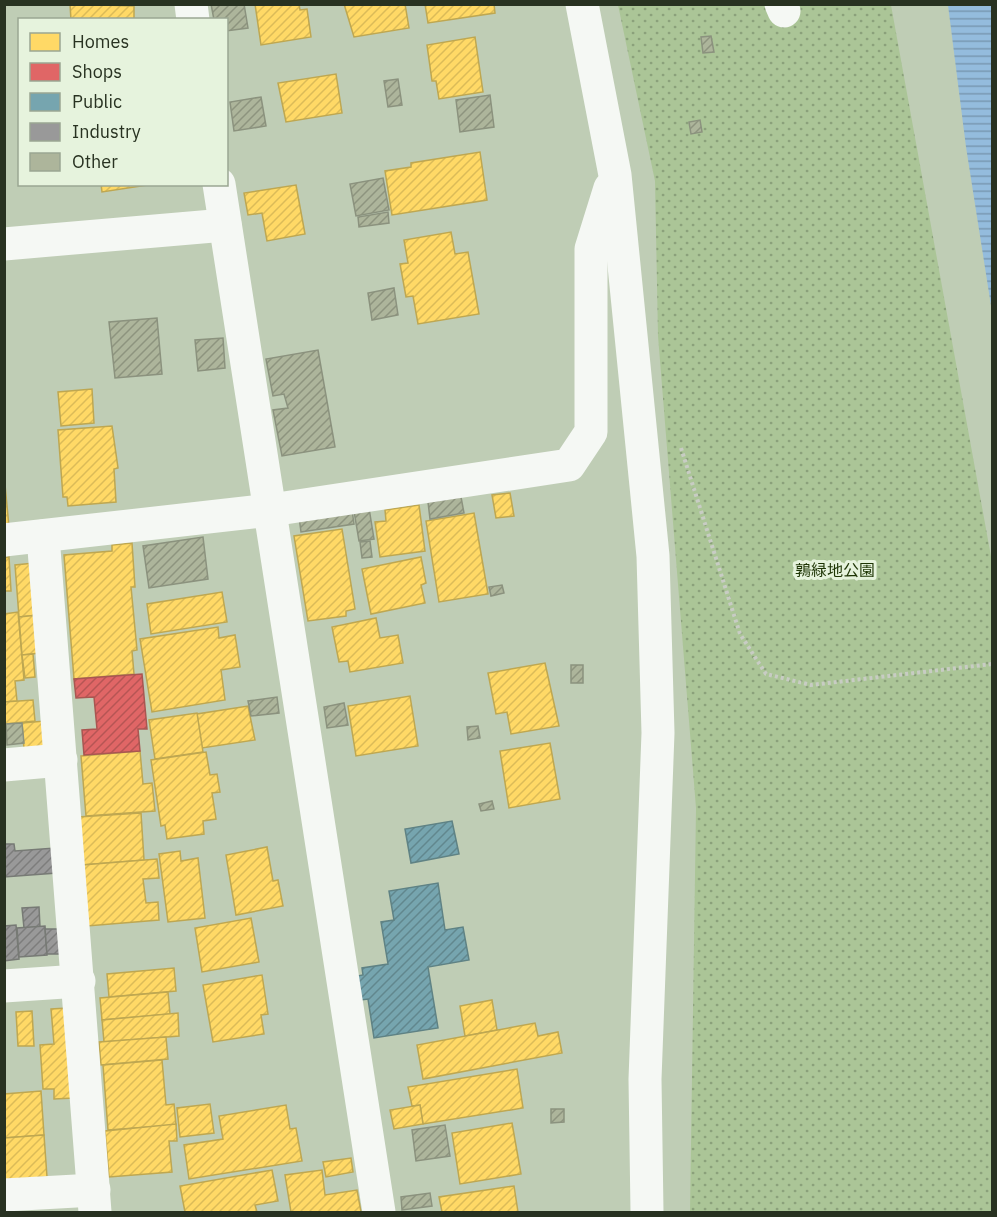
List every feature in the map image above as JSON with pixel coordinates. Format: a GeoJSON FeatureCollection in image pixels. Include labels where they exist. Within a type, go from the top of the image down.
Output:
{"type":"FeatureCollection","features":[{"type":"Feature","properties":{"kind":"street"},"geometry":{"type":"LineString","coordinates":[[582,4],[615,175],[653,556],[658,733],[645,1079],[647,1212]]}},
{"type":"Feature","properties":{"kind":"street"},"geometry":{"type":"LineString","coordinates":[[4,540],[271,510],[569,465],[591,432],[591,249],[615,175]]}},
{"type":"Feature","properties":{"kind":"street"},"geometry":{"type":"LineString","coordinates":[[219,186],[379,1212]]}},
{"type":"Feature","properties":{"kind":"street"},"geometry":{"type":"LineString","coordinates":[[4,244],[225,225]]}},
{"type":"Feature","properties":{"kind":"street"},"geometry":{"type":"LineString","coordinates":[[4,1195],[94,1201],[79,981],[43,536]]}},
{"type":"Feature","properties":{"kind":"street"},"geometry":{"type":"LineString","coordinates":[[4,765],[61,760]]}},
{"type":"Feature","properties":{"kind":"street"},"geometry":{"type":"LineString","coordinates":[[4,986],[79,981]]}},
{"type":"Feature","properties":{"kind":"path"},"geometry":{"type":"LineString","coordinates":[[680,444],[740,634],[766,674],[812,685],[993,664]]}},
{"type":"Feature","properties":{"kind":"green space","name":"鶉緑地公園"},"geometry":{"type":"Polygon","coordinates":[[[618,5],[891,5],[992,562],[992,1212],[690,1212],[696,808],[658,336],[655,181],[618,5]]]}},
{"type":"Feature","properties":{"kind":"water"},"geometry":{"type":"Polygon","coordinates":[[[948,5],[992,5],[992,312],[966,147],[948,5]]]}},
{"type":"Feature","properties":{"kind":"building: Homes"},"geometry":{"type":"Polygon","coordinates":[[[70,4],[134,6],[134,18],[71,18],[70,4]]]}},
{"type":"Feature","properties":{"kind":"building: Homes"},"geometry":{"type":"Polygon","coordinates":[[[255,4],[299,4],[300,10],[307,9],[311,37],[261,45],[255,4]]]}},
{"type":"Feature","properties":{"kind":"building: Homes"},"geometry":{"type":"Polygon","coordinates":[[[344,4],[405,4],[409,28],[354,37],[344,4]]]}},
{"type":"Feature","properties":{"kind":"building: Homes"},"geometry":{"type":"Polygon","coordinates":[[[425,4],[494,4],[495,13],[428,23],[425,4]]]}},
{"type":"Feature","properties":{"kind":"building: Homes"},"geometry":{"type":"Polygon","coordinates":[[[475,37],[483,92],[439,99],[436,81],[432,81],[427,45],[475,37]]]}},
{"type":"Feature","properties":{"kind":"building: Homes"},"geometry":{"type":"Polygon","coordinates":[[[336,74],[342,113],[286,122],[278,83],[336,74]]]}},
{"type":"Feature","properties":{"kind":"building: Homes"},"geometry":{"type":"Polygon","coordinates":[[[480,152],[487,200],[392,215],[385,171],[411,167],[411,163],[480,152]]]}},
{"type":"Feature","properties":{"kind":"building: Homes"},"geometry":{"type":"Polygon","coordinates":[[[296,185],[305,234],[267,241],[262,213],[248,215],[244,193],[296,185]]]}},
{"type":"Feature","properties":{"kind":"building: Homes"},"geometry":{"type":"Polygon","coordinates":[[[101,186],[141,186],[102,192],[101,186]]]}},
{"type":"Feature","properties":{"kind":"building: Homes"},"geometry":{"type":"Polygon","coordinates":[[[451,232],[455,254],[468,252],[479,314],[418,324],[413,296],[406,297],[400,264],[408,263],[404,240],[451,232]]]}},
{"type":"Feature","properties":{"kind":"building: Homes"},"geometry":{"type":"Polygon","coordinates":[[[92,389],[94,423],[61,426],[58,392],[92,389]]]}},
{"type":"Feature","properties":{"kind":"building: Homes"},"geometry":{"type":"Polygon","coordinates":[[[112,426],[118,468],[114,469],[116,502],[68,506],[67,497],[63,497],[58,430],[112,426]]]}},
{"type":"Feature","properties":{"kind":"building: Homes"},"geometry":{"type":"Polygon","coordinates":[[[4,474],[9,527],[4,528],[4,474]]]}},
{"type":"Feature","properties":{"kind":"building: Homes"},"geometry":{"type":"Polygon","coordinates":[[[510,493],[514,516],[496,518],[492,495],[510,493]]]}},
{"type":"Feature","properties":{"kind":"building: Homes"},"geometry":{"type":"Polygon","coordinates":[[[419,505],[425,551],[380,557],[375,522],[386,521],[385,510],[419,505]]]}},
{"type":"Feature","properties":{"kind":"building: Homes"},"geometry":{"type":"Polygon","coordinates":[[[474,513],[488,594],[439,602],[426,521],[474,513]]]}},
{"type":"Feature","properties":{"kind":"building: Homes"},"geometry":{"type":"Polygon","coordinates":[[[342,529],[355,609],[346,611],[346,616],[308,621],[294,536],[342,529]]]}},
{"type":"Feature","properties":{"kind":"building: Homes"},"geometry":{"type":"Polygon","coordinates":[[[132,543],[135,587],[131,587],[137,650],[132,651],[134,674],[74,679],[64,555],[112,551],[112,545],[132,543]]]}},
{"type":"Feature","properties":{"kind":"building: Homes"},"geometry":{"type":"Polygon","coordinates":[[[9,557],[11,591],[4,591],[4,558],[9,557]]]}},
{"type":"Feature","properties":{"kind":"building: Homes"},"geometry":{"type":"Polygon","coordinates":[[[421,557],[426,583],[421,585],[425,603],[371,614],[362,569],[421,557]]]}},
{"type":"Feature","properties":{"kind":"building: Homes"},"geometry":{"type":"Polygon","coordinates":[[[34,563],[38,615],[19,617],[15,565],[34,563]]]}},
{"type":"Feature","properties":{"kind":"building: Homes"},"geometry":{"type":"Polygon","coordinates":[[[222,592],[227,622],[151,634],[147,604],[222,592]]]}},
{"type":"Feature","properties":{"kind":"building: Homes"},"geometry":{"type":"Polygon","coordinates":[[[18,612],[24,680],[15,681],[17,701],[4,702],[4,614],[18,612]]]}},
{"type":"Feature","properties":{"kind":"building: Homes"},"geometry":{"type":"Polygon","coordinates":[[[38,615],[40,653],[22,655],[19,617],[38,615]]]}},
{"type":"Feature","properties":{"kind":"building: Homes"},"geometry":{"type":"Polygon","coordinates":[[[376,618],[380,638],[398,635],[403,663],[350,672],[348,661],[339,662],[332,627],[376,618]]]}},
{"type":"Feature","properties":{"kind":"building: Homes"},"geometry":{"type":"Polygon","coordinates":[[[218,627],[219,638],[235,635],[240,667],[221,670],[225,700],[152,712],[140,639],[218,627]]]}},
{"type":"Feature","properties":{"kind":"building: Homes"},"geometry":{"type":"Polygon","coordinates":[[[33,654],[35,677],[25,678],[22,655],[33,654]]]}},
{"type":"Feature","properties":{"kind":"building: Homes"},"geometry":{"type":"Polygon","coordinates":[[[545,663],[559,726],[511,734],[507,712],[496,714],[488,673],[545,663]]]}},
{"type":"Feature","properties":{"kind":"building: Homes"},"geometry":{"type":"Polygon","coordinates":[[[410,696],[418,746],[356,756],[348,706],[410,696]]]}},
{"type":"Feature","properties":{"kind":"building: Homes"},"geometry":{"type":"Polygon","coordinates":[[[33,700],[35,721],[4,724],[4,702],[33,700]]]}},
{"type":"Feature","properties":{"kind":"building: Homes"},"geometry":{"type":"Polygon","coordinates":[[[248,706],[255,740],[202,748],[197,714],[248,706]]]}},
{"type":"Feature","properties":{"kind":"building: Homes"},"geometry":{"type":"Polygon","coordinates":[[[197,713],[203,752],[155,759],[149,720],[197,713]]]}},
{"type":"Feature","properties":{"kind":"building: Homes"},"geometry":{"type":"Polygon","coordinates":[[[45,721],[48,747],[24,749],[22,723],[45,721]]]}},
{"type":"Feature","properties":{"kind":"building: Homes"},"geometry":{"type":"Polygon","coordinates":[[[550,743],[560,799],[509,808],[500,751],[550,743]]]}},
{"type":"Feature","properties":{"kind":"building: Homes"},"geometry":{"type":"Polygon","coordinates":[[[140,751],[143,784],[152,783],[155,811],[86,816],[81,756],[140,751]]]}},
{"type":"Feature","properties":{"kind":"building: Homes"},"geometry":{"type":"Polygon","coordinates":[[[206,752],[210,775],[217,774],[220,792],[212,793],[216,819],[203,821],[204,834],[167,839],[165,825],[161,826],[151,760],[206,752]]]}},
{"type":"Feature","properties":{"kind":"building: Homes"},"geometry":{"type":"Polygon","coordinates":[[[141,813],[144,860],[82,865],[78,817],[141,813]]]}},
{"type":"Feature","properties":{"kind":"building: Homes"},"geometry":{"type":"Polygon","coordinates":[[[267,847],[273,881],[278,880],[283,906],[236,915],[226,855],[267,847]]]}},
{"type":"Feature","properties":{"kind":"building: Homes"},"geometry":{"type":"Polygon","coordinates":[[[180,851],[181,861],[198,858],[205,918],[168,922],[159,854],[180,851]]]}},
{"type":"Feature","properties":{"kind":"building: Homes"},"geometry":{"type":"Polygon","coordinates":[[[157,859],[159,878],[143,879],[146,903],[158,902],[159,920],[87,926],[82,865],[157,859]]]}},
{"type":"Feature","properties":{"kind":"building: Homes"},"geometry":{"type":"Polygon","coordinates":[[[251,918],[259,962],[202,972],[195,928],[251,918]]]}},
{"type":"Feature","properties":{"kind":"building: Homes"},"geometry":{"type":"Polygon","coordinates":[[[174,968],[176,991],[109,997],[107,974],[174,968]]]}},
{"type":"Feature","properties":{"kind":"building: Homes"},"geometry":{"type":"Polygon","coordinates":[[[262,975],[268,1014],[261,1015],[264,1034],[213,1042],[203,985],[262,975]]]}},
{"type":"Feature","properties":{"kind":"building: Homes"},"geometry":{"type":"Polygon","coordinates":[[[168,992],[170,1014],[102,1020],[100,998],[168,992]]]}},
{"type":"Feature","properties":{"kind":"building: Homes"},"geometry":{"type":"Polygon","coordinates":[[[492,1000],[497,1030],[465,1036],[460,1006],[492,1000]]]}},
{"type":"Feature","properties":{"kind":"building: Homes"},"geometry":{"type":"Polygon","coordinates":[[[67,1008],[74,1098],[54,1099],[54,1089],[43,1089],[40,1045],[54,1044],[51,1009],[67,1008]]]}},
{"type":"Feature","properties":{"kind":"building: Homes"},"geometry":{"type":"Polygon","coordinates":[[[32,1011],[34,1046],[18,1046],[16,1012],[32,1011]]]}},
{"type":"Feature","properties":{"kind":"building: Homes"},"geometry":{"type":"Polygon","coordinates":[[[178,1013],[179,1036],[104,1042],[102,1020],[178,1013]]]}},
{"type":"Feature","properties":{"kind":"building: Homes"},"geometry":{"type":"Polygon","coordinates":[[[535,1023],[538,1036],[558,1032],[562,1053],[423,1079],[417,1045],[535,1023]]]}},
{"type":"Feature","properties":{"kind":"building: Homes"},"geometry":{"type":"Polygon","coordinates":[[[166,1037],[168,1059],[101,1065],[99,1042],[166,1037]]]}},
{"type":"Feature","properties":{"kind":"building: Homes"},"geometry":{"type":"Polygon","coordinates":[[[162,1060],[166,1105],[174,1104],[176,1125],[108,1130],[103,1065],[162,1060]]]}},
{"type":"Feature","properties":{"kind":"building: Homes"},"geometry":{"type":"Polygon","coordinates":[[[517,1069],[523,1108],[423,1124],[420,1105],[412,1106],[408,1087],[517,1069]]]}},
{"type":"Feature","properties":{"kind":"building: Homes"},"geometry":{"type":"Polygon","coordinates":[[[41,1091],[44,1135],[4,1138],[4,1094],[41,1091]]]}},
{"type":"Feature","properties":{"kind":"building: Homes"},"geometry":{"type":"Polygon","coordinates":[[[210,1104],[214,1133],[180,1137],[177,1108],[210,1104]]]}},
{"type":"Feature","properties":{"kind":"building: Homes"},"geometry":{"type":"Polygon","coordinates":[[[286,1105],[290,1129],[296,1128],[302,1161],[189,1179],[184,1145],[223,1139],[219,1116],[286,1105]]]}},
{"type":"Feature","properties":{"kind":"building: Homes"},"geometry":{"type":"Polygon","coordinates":[[[420,1105],[423,1124],[394,1129],[390,1110],[420,1105]]]}},
{"type":"Feature","properties":{"kind":"building: Homes"},"geometry":{"type":"Polygon","coordinates":[[[512,1123],[521,1174],[460,1184],[452,1133],[512,1123]]]}},
{"type":"Feature","properties":{"kind":"building: Homes"},"geometry":{"type":"Polygon","coordinates":[[[176,1124],[177,1141],[169,1141],[172,1172],[109,1177],[105,1131],[176,1124]]]}},
{"type":"Feature","properties":{"kind":"building: Homes"},"geometry":{"type":"Polygon","coordinates":[[[44,1135],[47,1177],[4,1180],[4,1138],[44,1135]]]}},
{"type":"Feature","properties":{"kind":"building: Homes"},"geometry":{"type":"Polygon","coordinates":[[[351,1158],[353,1172],[326,1177],[323,1162],[351,1158]]]}},
{"type":"Feature","properties":{"kind":"building: Homes"},"geometry":{"type":"Polygon","coordinates":[[[272,1170],[278,1201],[255,1205],[257,1212],[185,1212],[180,1186],[272,1170]]]}},
{"type":"Feature","properties":{"kind":"building: Homes"},"geometry":{"type":"Polygon","coordinates":[[[322,1170],[325,1195],[357,1190],[361,1212],[291,1212],[285,1175],[322,1170]]]}},
{"type":"Feature","properties":{"kind":"building: Homes"},"geometry":{"type":"Polygon","coordinates":[[[514,1186],[518,1212],[442,1212],[439,1197],[514,1186]]]}},
{"type":"Feature","properties":{"kind":"building: Shops"},"geometry":{"type":"Polygon","coordinates":[[[142,674],[147,729],[138,729],[140,751],[84,755],[82,730],[97,729],[94,697],[76,698],[74,679],[142,674]]]}},
{"type":"Feature","properties":{"kind":"building: Public"},"geometry":{"type":"Polygon","coordinates":[[[452,821],[459,854],[411,863],[405,829],[452,821]]]}},
{"type":"Feature","properties":{"kind":"building: Public"},"geometry":{"type":"Polygon","coordinates":[[[438,883],[445,930],[463,927],[469,960],[428,967],[438,1028],[374,1038],[368,999],[361,1000],[357,976],[363,975],[362,968],[388,964],[381,922],[394,920],[389,891],[438,883]]]}},
{"type":"Feature","properties":{"kind":"building: Industry"},"geometry":{"type":"Polygon","coordinates":[[[4,844],[14,844],[15,851],[55,848],[57,873],[4,877],[4,844]]]}},
{"type":"Feature","properties":{"kind":"building: Industry"},"geometry":{"type":"Polygon","coordinates":[[[39,907],[40,927],[24,928],[22,908],[39,907]]]}},
{"type":"Feature","properties":{"kind":"building: Industry"},"geometry":{"type":"Polygon","coordinates":[[[16,925],[19,959],[4,961],[4,926],[16,925]]]}},
{"type":"Feature","properties":{"kind":"building: Industry"},"geometry":{"type":"Polygon","coordinates":[[[45,926],[47,955],[19,957],[17,928],[45,926]]]}},
{"type":"Feature","properties":{"kind":"building: Industry"},"geometry":{"type":"Polygon","coordinates":[[[45,929],[58,929],[60,954],[47,954],[45,929]]]}},
{"type":"Feature","properties":{"kind":"building: Other"},"geometry":{"type":"Polygon","coordinates":[[[211,4],[244,4],[248,28],[228,31],[228,18],[214,18],[211,4]]]}},
{"type":"Feature","properties":{"kind":"building: Other"},"geometry":{"type":"Polygon","coordinates":[[[711,36],[714,52],[703,53],[701,37],[711,36]]]}},
{"type":"Feature","properties":{"kind":"building: Other"},"geometry":{"type":"Polygon","coordinates":[[[398,79],[402,105],[388,107],[384,81],[398,79]]]}},
{"type":"Feature","properties":{"kind":"building: Other"},"geometry":{"type":"Polygon","coordinates":[[[490,95],[494,127],[460,132],[456,100],[490,95]]]}},
{"type":"Feature","properties":{"kind":"building: Other"},"geometry":{"type":"Polygon","coordinates":[[[261,97],[266,126],[234,131],[230,102],[261,97]]]}},
{"type":"Feature","properties":{"kind":"building: Other"},"geometry":{"type":"Polygon","coordinates":[[[700,120],[702,132],[691,134],[689,122],[700,120]]]}},
{"type":"Feature","properties":{"kind":"building: Other"},"geometry":{"type":"Polygon","coordinates":[[[383,178],[389,210],[356,216],[350,184],[383,178]]]}},
{"type":"Feature","properties":{"kind":"building: Other"},"geometry":{"type":"Polygon","coordinates":[[[388,212],[389,223],[359,227],[358,217],[388,212]]]}},
{"type":"Feature","properties":{"kind":"building: Other"},"geometry":{"type":"Polygon","coordinates":[[[394,288],[398,315],[372,320],[368,293],[394,288]]]}},
{"type":"Feature","properties":{"kind":"building: Other"},"geometry":{"type":"Polygon","coordinates":[[[157,318],[162,374],[115,378],[109,322],[157,318]]]}},
{"type":"Feature","properties":{"kind":"building: Other"},"geometry":{"type":"Polygon","coordinates":[[[223,338],[225,368],[198,371],[195,340],[223,338]]]}},
{"type":"Feature","properties":{"kind":"building: Other"},"geometry":{"type":"Polygon","coordinates":[[[318,350],[335,447],[282,456],[273,410],[288,408],[284,394],[273,396],[266,359],[318,350]]]}},
{"type":"Feature","properties":{"kind":"building: Other"},"geometry":{"type":"Polygon","coordinates":[[[461,497],[464,513],[430,519],[428,502],[461,497]]]}},
{"type":"Feature","properties":{"kind":"building: Other"},"geometry":{"type":"Polygon","coordinates":[[[369,508],[374,539],[359,541],[354,511],[369,508]]]}},
{"type":"Feature","properties":{"kind":"building: Other"},"geometry":{"type":"Polygon","coordinates":[[[352,510],[354,524],[301,532],[299,517],[352,510]]]}},
{"type":"Feature","properties":{"kind":"building: Other"},"geometry":{"type":"Polygon","coordinates":[[[203,537],[208,579],[149,588],[143,546],[203,537]]]}},
{"type":"Feature","properties":{"kind":"building: Other"},"geometry":{"type":"Polygon","coordinates":[[[370,541],[372,557],[362,558],[360,542],[370,541]]]}},
{"type":"Feature","properties":{"kind":"building: Other"},"geometry":{"type":"Polygon","coordinates":[[[502,585],[504,593],[491,596],[489,587],[502,585]]]}},
{"type":"Feature","properties":{"kind":"building: Other"},"geometry":{"type":"Polygon","coordinates":[[[571,665],[583,665],[583,683],[571,683],[571,665]]]}},
{"type":"Feature","properties":{"kind":"building: Other"},"geometry":{"type":"Polygon","coordinates":[[[277,697],[279,713],[251,716],[248,701],[277,697]]]}},
{"type":"Feature","properties":{"kind":"building: Other"},"geometry":{"type":"Polygon","coordinates":[[[344,703],[348,725],[327,728],[324,707],[344,703]]]}},
{"type":"Feature","properties":{"kind":"building: Other"},"geometry":{"type":"Polygon","coordinates":[[[22,723],[24,743],[7,745],[6,724],[22,723]]]}},
{"type":"Feature","properties":{"kind":"building: Other"},"geometry":{"type":"Polygon","coordinates":[[[478,726],[480,738],[468,740],[467,727],[478,726]]]}},
{"type":"Feature","properties":{"kind":"building: Other"},"geometry":{"type":"Polygon","coordinates":[[[492,801],[494,809],[481,811],[479,804],[492,801]]]}},
{"type":"Feature","properties":{"kind":"building: Other"},"geometry":{"type":"Polygon","coordinates":[[[551,1109],[564,1109],[564,1122],[551,1123],[551,1109]]]}},
{"type":"Feature","properties":{"kind":"building: Other"},"geometry":{"type":"Polygon","coordinates":[[[445,1125],[450,1156],[416,1161],[412,1130],[445,1125]]]}},
{"type":"Feature","properties":{"kind":"building: Other"},"geometry":{"type":"Polygon","coordinates":[[[430,1193],[432,1206],[402,1210],[401,1197],[430,1193]]]}}]}
